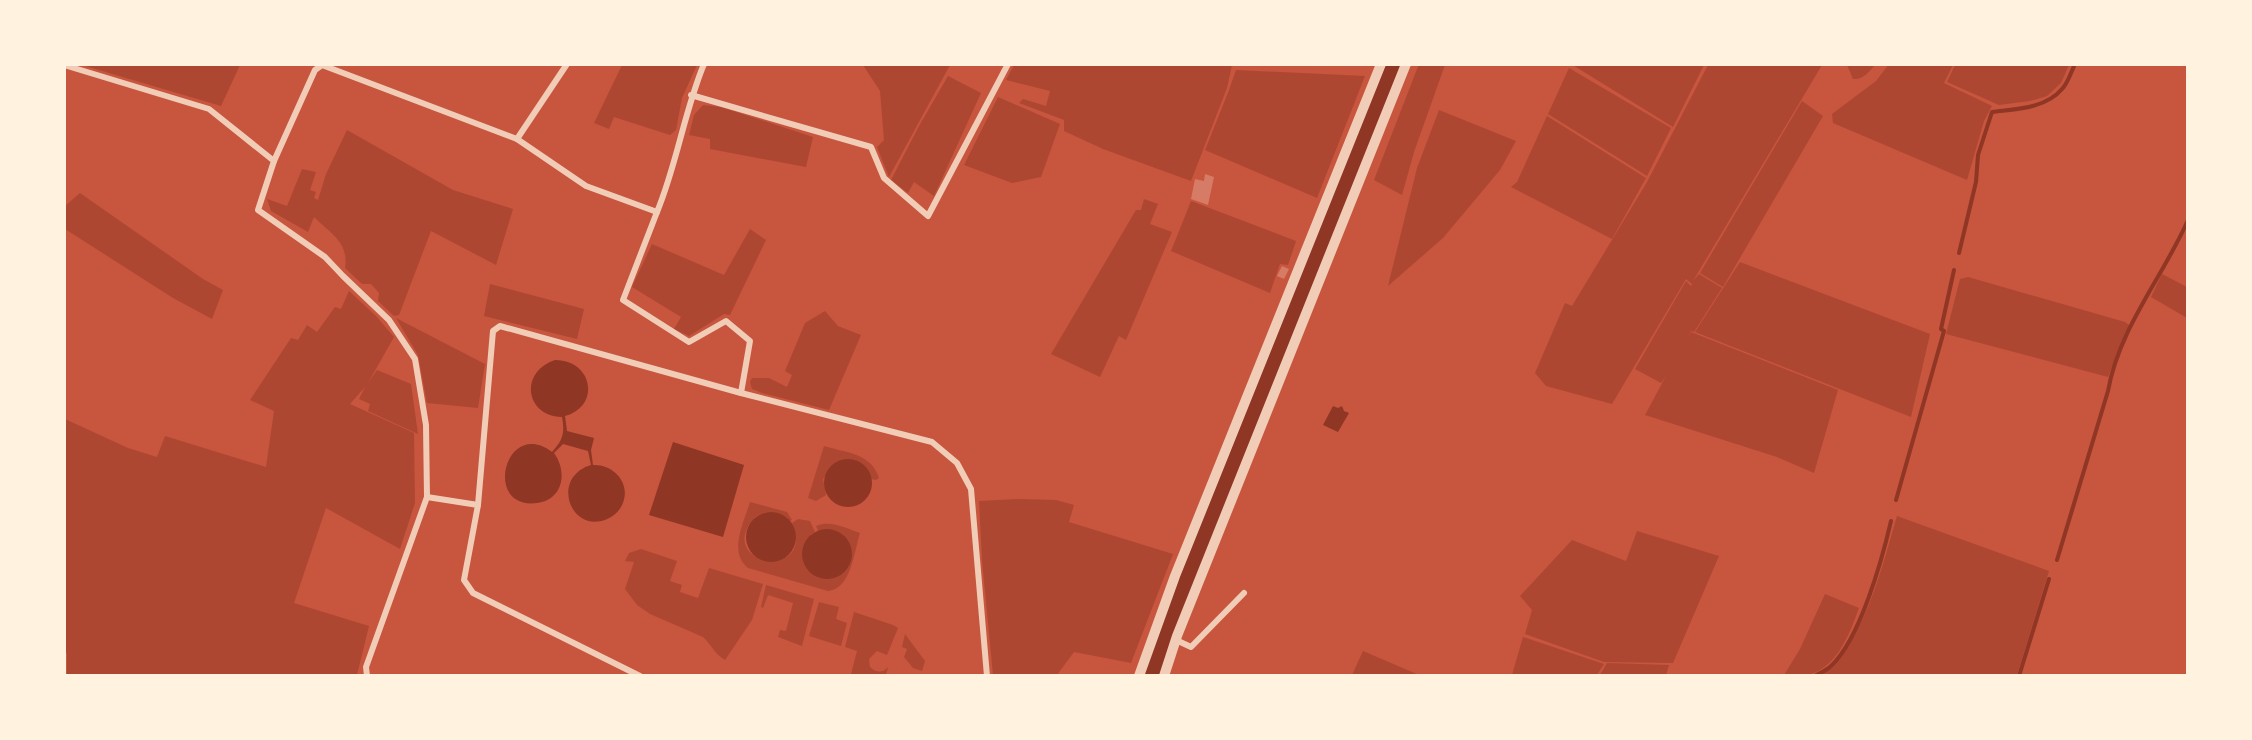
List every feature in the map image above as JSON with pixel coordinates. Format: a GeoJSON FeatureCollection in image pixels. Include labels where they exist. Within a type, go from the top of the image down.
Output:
{"type":"FeatureCollection","features":[{"type":"Feature","properties":{"kind":"street"},"geometry":{"type":"LineString","coordinates":[[517,139],[567,64]]}},
{"type":"Feature","properties":{"kind":"street"},"geometry":{"type":"LineString","coordinates":[[704,64],[692,95],[664,195],[623,300],[689,342],[726,321],[750,341],[741,393]]}},
{"type":"Feature","properties":{"kind":"street"},"geometry":{"type":"LineString","coordinates":[[692,95],[871,147],[884,178],[928,216],[1008,64]]}},
{"type":"Feature","properties":{"kind":"street"},"geometry":{"type":"LineString","coordinates":[[1139,675],[1175,576],[1381,64]]}},
{"type":"Feature","properties":{"kind":"street"},"geometry":{"type":"LineString","coordinates":[[1164,675],[1406,64]]}},
{"type":"Feature","properties":{"kind":"street"},"geometry":{"type":"LineString","coordinates":[[64,65],[209,109],[274,162]]}},
{"type":"Feature","properties":{"kind":"street"},"geometry":{"type":"LineString","coordinates":[[367,675],[366,667],[427,497],[426,425],[415,359],[389,320],[325,257],[258,210],[274,162],[315,70],[322,65],[517,139],[586,186],[657,212]]}},
{"type":"Feature","properties":{"kind":"street"},"geometry":{"type":"LineString","coordinates":[[640,675],[473,593],[464,580],[478,505],[493,331],[500,326],[741,393],[932,442],[957,464],[971,489],[987,675]]}},
{"type":"Feature","properties":{"kind":"street"},"geometry":{"type":"LineString","coordinates":[[427,497],[478,505]]}},
{"type":"Feature","properties":{"kind":"street"},"geometry":{"type":"LineString","coordinates":[[1176,640],[1191,647],[1244,593]]}},
{"type":"Feature","properties":{"kind":"shaded area"},"geometry":{"type":"Polygon","coordinates":[[[1014,64],[1232,65],[1227,88],[1191,181],[1103,149],[1064,131],[1064,120],[1019,103],[1023,99],[1046,106],[1050,91],[1006,80],[1014,64]]]}},
{"type":"Feature","properties":{"kind":"shaded area"},"geometry":{"type":"Polygon","coordinates":[[[1419,64],[1445,65],[1414,152],[1402,195],[1374,180],[1419,64]]]}},
{"type":"Feature","properties":{"kind":"shaded area"},"geometry":{"type":"Polygon","coordinates":[[[1571,64],[1704,64],[1704,65],[1673,127],[1571,64]]]}},
{"type":"Feature","properties":{"kind":"shaded area"},"geometry":{"type":"Polygon","coordinates":[[[1889,64],[1953,65],[1944,83],[1992,106],[1984,121],[1967,180],[1833,123],[1832,114],[1876,81],[1889,64]]]}},
{"type":"Feature","properties":{"kind":"shaded area"},"geometry":{"type":"Polygon","coordinates":[[[1955,64],[2069,65],[2061,83],[2047,96],[1999,105],[1947,82],[1955,64]]]}},
{"type":"Feature","properties":{"kind":"shaded area"},"geometry":{"type":"Polygon","coordinates":[[[82,65],[240,65],[221,106],[82,65]]]}},
{"type":"Feature","properties":{"kind":"shaded area"},"geometry":{"type":"Polygon","coordinates":[[[622,65],[697,65],[682,98],[676,130],[670,135],[614,117],[609,129],[594,123],[622,65]]]}},
{"type":"Feature","properties":{"kind":"shaded area"},"geometry":{"type":"Polygon","coordinates":[[[863,65],[950,65],[889,177],[877,147],[884,140],[880,91],[863,65]]]}},
{"type":"Feature","properties":{"kind":"shaded area"},"geometry":{"type":"Polygon","coordinates":[[[1385,65],[1401,65],[1159,675],[1143,676],[1158,631],[1385,65]]]}},
{"type":"Feature","properties":{"kind":"shaded area"},"geometry":{"type":"Polygon","coordinates":[[[1708,65],[1822,65],[1693,281],[1699,274],[1722,288],[1694,332],[1691,331],[1688,336],[1691,332],[1838,390],[1814,473],[1777,457],[1645,415],[1666,376],[1661,383],[1635,369],[1686,281],[1691,286],[1692,284],[1686,279],[1612,404],[1546,386],[1535,373],[1565,303],[1572,306],[1647,182],[1708,65]]]}},
{"type":"Feature","properties":{"kind":"shaded area"},"geometry":{"type":"Polygon","coordinates":[[[1847,65],[1875,65],[1863,77],[1853,79],[1847,65]]]}},
{"type":"Feature","properties":{"kind":"shaded area"},"geometry":{"type":"Polygon","coordinates":[[[1569,68],[1671,128],[1647,176],[1548,114],[1569,68]]]}},
{"type":"Feature","properties":{"kind":"shaded area"},"geometry":{"type":"Polygon","coordinates":[[[1236,70],[1365,76],[1317,198],[1205,150],[1236,70]]]}},
{"type":"Feature","properties":{"kind":"shaded area"},"geometry":{"type":"Polygon","coordinates":[[[948,76],[981,93],[934,196],[914,182],[908,193],[891,180],[948,76]]]}},
{"type":"Feature","properties":{"kind":"shaded area"},"geometry":{"type":"Polygon","coordinates":[[[998,97],[1060,124],[1041,177],[1012,183],[964,165],[998,97]]]}},
{"type":"Feature","properties":{"kind":"shaded area"},"geometry":{"type":"Polygon","coordinates":[[[1802,101],[1823,116],[1723,287],[1700,273],[1802,101]]]}},
{"type":"Feature","properties":{"kind":"shaded area"},"geometry":{"type":"Polygon","coordinates":[[[703,105],[721,107],[813,137],[806,167],[710,149],[710,139],[689,135],[694,115],[703,105]]]}},
{"type":"Feature","properties":{"kind":"shaded area"},"geometry":{"type":"Polygon","coordinates":[[[1439,110],[1516,141],[1500,170],[1443,238],[1388,286],[1417,168],[1439,110]]]}},
{"type":"Feature","properties":{"kind":"shaded area"},"geometry":{"type":"Polygon","coordinates":[[[1547,116],[1646,178],[1612,239],[1511,187],[1517,182],[1547,116]]]}},
{"type":"Feature","properties":{"kind":"shaded area"},"geometry":{"type":"Polygon","coordinates":[[[347,130],[453,190],[513,209],[496,265],[431,231],[399,315],[394,316],[378,301],[379,293],[371,284],[362,284],[345,268],[346,259],[341,245],[314,217],[308,232],[271,211],[267,199],[287,206],[302,169],[316,172],[310,190],[316,192],[314,198],[318,200],[326,174],[347,130]]]}},
{"type":"Feature","properties":{"kind":"shaded area"},"geometry":{"type":"Polygon","coordinates":[[[80,193],[203,279],[223,290],[212,319],[173,298],[65,229],[65,206],[80,193]]]}},
{"type":"Feature","properties":{"kind":"shaded area"},"geometry":{"type":"Polygon","coordinates":[[[1144,199],[1158,204],[1150,224],[1172,232],[1126,340],[1119,336],[1100,377],[1051,354],[1136,210],[1141,210],[1144,199]]]}},
{"type":"Feature","properties":{"kind":"shaded area"},"geometry":{"type":"Polygon","coordinates":[[[1191,201],[1296,241],[1288,265],[1280,264],[1270,293],[1171,251],[1191,201]]]}},
{"type":"Feature","properties":{"kind":"shaded area"},"geometry":{"type":"Polygon","coordinates":[[[750,229],[766,240],[730,315],[724,314],[689,336],[674,329],[681,317],[632,287],[652,244],[724,275],[750,229]]]}},
{"type":"Feature","properties":{"kind":"shaded area"},"geometry":{"type":"Polygon","coordinates":[[[1740,262],[1930,334],[1911,417],[1695,332],[1740,262]]]}},
{"type":"Feature","properties":{"kind":"shaded area"},"geometry":{"type":"Polygon","coordinates":[[[2162,274],[2187,287],[2187,318],[2151,297],[2162,274]]]}},
{"type":"Feature","properties":{"kind":"shaded area"},"geometry":{"type":"Polygon","coordinates":[[[1968,277],[2125,322],[2129,325],[2108,377],[1946,334],[1960,279],[1968,277]]]}},
{"type":"Feature","properties":{"kind":"shaded area"},"geometry":{"type":"Polygon","coordinates":[[[490,284],[584,309],[577,339],[484,316],[490,284]]]}},
{"type":"Feature","properties":{"kind":"shaded area"},"geometry":{"type":"Polygon","coordinates":[[[349,291],[376,316],[394,337],[368,383],[377,370],[411,384],[418,434],[368,411],[370,404],[359,399],[365,387],[350,404],[414,433],[415,503],[400,549],[326,508],[294,603],[369,626],[357,675],[67,675],[67,653],[64,652],[65,419],[128,448],[157,457],[165,436],[266,467],[274,411],[250,400],[291,338],[298,340],[307,325],[317,332],[335,307],[341,309],[349,291]]]}},
{"type":"Feature","properties":{"kind":"shaded area"},"geometry":{"type":"Polygon","coordinates":[[[825,311],[838,326],[861,335],[829,410],[752,389],[750,382],[752,378],[769,378],[787,387],[792,375],[785,371],[805,323],[825,311]]]}},
{"type":"Feature","properties":{"kind":"shaded area"},"geometry":{"type":"Polygon","coordinates":[[[396,318],[485,364],[478,408],[427,403],[418,355],[396,318]]]}},
{"type":"Feature","properties":{"kind":"shaded area"},"geometry":{"type":"Polygon","coordinates":[[[555,360],[568,362],[578,367],[588,384],[588,394],[584,403],[576,411],[565,416],[567,431],[594,438],[591,450],[593,465],[608,468],[623,483],[625,490],[622,505],[615,514],[605,520],[592,522],[582,518],[574,511],[570,502],[568,491],[571,480],[579,471],[591,465],[588,451],[563,444],[554,453],[562,476],[557,491],[546,501],[537,503],[520,501],[510,493],[505,481],[506,467],[512,455],[522,446],[536,444],[552,452],[561,440],[562,417],[550,415],[540,409],[531,393],[536,374],[543,366],[555,360]]]}},
{"type":"Feature","properties":{"kind":"shaded area"},"geometry":{"type":"Polygon","coordinates":[[[1333,406],[1338,408],[1342,406],[1344,411],[1349,413],[1338,432],[1323,425],[1333,406]]]}},
{"type":"Feature","properties":{"kind":"shaded area"},"geometry":{"type":"Polygon","coordinates":[[[673,442],[744,465],[723,537],[649,515],[673,442]]]}},
{"type":"Feature","properties":{"kind":"shaded area"},"geometry":{"type":"Polygon","coordinates":[[[824,446],[864,459],[870,463],[879,478],[871,479],[871,476],[855,460],[839,461],[823,479],[826,495],[816,501],[808,498],[824,446]]]}},
{"type":"Feature","properties":{"kind":"shaded area"},"geometry":{"type":"Polygon","coordinates":[[[843,459],[853,459],[865,466],[872,478],[872,488],[865,500],[853,507],[843,507],[828,496],[824,488],[824,478],[835,463],[843,459]]]}},
{"type":"Feature","properties":{"kind":"shaded area"},"geometry":{"type":"Polygon","coordinates":[[[1056,500],[1074,505],[1069,522],[1173,554],[1131,663],[1074,652],[1057,675],[993,675],[979,501],[1056,500]]]}},
{"type":"Feature","properties":{"kind":"shaded area"},"geometry":{"type":"Polygon","coordinates":[[[750,502],[787,512],[792,520],[769,512],[754,518],[744,538],[748,549],[757,557],[769,560],[782,559],[791,553],[796,541],[792,523],[798,519],[810,521],[815,532],[810,535],[841,534],[834,530],[818,531],[816,526],[822,524],[838,525],[860,533],[847,577],[842,584],[828,591],[748,568],[742,561],[738,545],[741,527],[750,502]]]}},
{"type":"Feature","properties":{"kind":"shaded area"},"geometry":{"type":"Polygon","coordinates":[[[771,512],[789,519],[796,537],[789,555],[771,562],[753,555],[746,537],[753,519],[771,512]]]}},
{"type":"Feature","properties":{"kind":"shaded area"},"geometry":{"type":"Polygon","coordinates":[[[1897,516],[2049,571],[2017,675],[1819,675],[1835,662],[1860,626],[1878,581],[1897,516]]]}},
{"type":"Feature","properties":{"kind":"shaded area"},"geometry":{"type":"Polygon","coordinates":[[[827,529],[836,531],[847,540],[852,554],[850,563],[841,574],[827,579],[818,577],[807,568],[802,554],[804,545],[813,534],[827,529]]]}},
{"type":"Feature","properties":{"kind":"shaded area"},"geometry":{"type":"Polygon","coordinates":[[[1637,531],[1719,556],[1673,663],[1604,662],[1525,634],[1532,610],[1520,596],[1572,540],[1626,561],[1637,531]]]}},
{"type":"Feature","properties":{"kind":"shaded area"},"geometry":{"type":"Polygon","coordinates":[[[641,549],[677,561],[670,581],[682,585],[680,592],[698,598],[709,568],[763,584],[752,620],[725,660],[703,637],[650,614],[637,605],[625,589],[634,562],[625,561],[629,553],[641,549]]]}},
{"type":"Feature","properties":{"kind":"shaded area"},"geometry":{"type":"Polygon","coordinates":[[[766,585],[814,599],[802,646],[778,637],[780,630],[786,631],[793,603],[768,595],[763,608],[761,607],[766,585]]]}},
{"type":"Feature","properties":{"kind":"shaded area"},"geometry":{"type":"Polygon","coordinates":[[[1825,594],[1859,608],[1847,638],[1835,657],[1818,671],[1802,676],[1784,675],[1800,649],[1825,594]]]}},
{"type":"Feature","properties":{"kind":"shaded area"},"geometry":{"type":"Polygon","coordinates":[[[819,602],[839,607],[836,619],[847,623],[841,646],[809,636],[819,602]]]}},
{"type":"Feature","properties":{"kind":"shaded area"},"geometry":{"type":"Polygon","coordinates":[[[854,612],[898,628],[887,655],[877,651],[869,659],[870,667],[877,671],[888,667],[886,675],[851,674],[857,651],[845,647],[854,612]]]}},
{"type":"Feature","properties":{"kind":"shaded area"},"geometry":{"type":"Polygon","coordinates":[[[905,634],[925,661],[922,671],[913,668],[904,657],[907,649],[902,647],[905,634]]]}},
{"type":"Feature","properties":{"kind":"shaded area"},"geometry":{"type":"Polygon","coordinates":[[[1523,637],[1604,664],[1597,675],[1512,675],[1523,637]]]}},
{"type":"Feature","properties":{"kind":"shaded area"},"geometry":{"type":"Polygon","coordinates":[[[1363,651],[1419,675],[1352,675],[1363,651]]]}},
{"type":"Feature","properties":{"kind":"shaded area"},"geometry":{"type":"Polygon","coordinates":[[[1607,663],[1669,665],[1666,675],[1600,675],[1607,663]]]}},
{"type":"Feature","properties":{"kind":"building"},"geometry":{"type":"Polygon","coordinates":[[[1205,174],[1214,177],[1208,205],[1191,199],[1195,179],[1204,181],[1205,174]]]}},
{"type":"Feature","properties":{"kind":"building"},"geometry":{"type":"Polygon","coordinates":[[[1282,266],[1289,269],[1284,279],[1277,276],[1282,266]]]}},
{"type":"Feature","properties":{"kind":"waterway"},"geometry":{"type":"LineString","coordinates":[[1959,253],[1976,182],[1978,155],[1992,112],[2020,109],[2047,101],[2064,87],[2075,64]]}},
{"type":"Feature","properties":{"kind":"waterway"},"geometry":{"type":"LineString","coordinates":[[2057,560],[2122,346],[2188,220]]}},
{"type":"Feature","properties":{"kind":"waterway"},"geometry":{"type":"LineString","coordinates":[[1896,500],[1944,331],[1941,329],[1954,270]]}},
{"type":"Feature","properties":{"kind":"waterway"},"geometry":{"type":"LineString","coordinates":[[1815,676],[1831,666],[1842,654],[1860,619],[1876,577],[1891,521]]}},
{"type":"Feature","properties":{"kind":"waterway"},"geometry":{"type":"LineString","coordinates":[[2019,676],[2049,579]]}}]}
